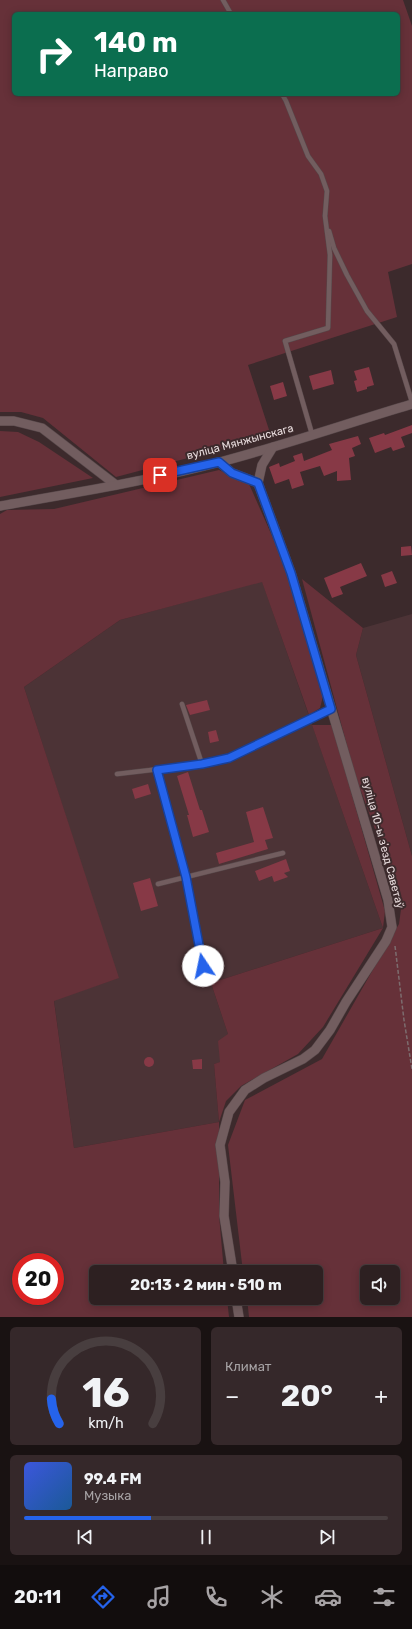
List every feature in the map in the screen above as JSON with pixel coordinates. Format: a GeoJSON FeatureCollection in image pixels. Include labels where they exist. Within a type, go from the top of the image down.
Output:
{"type":"FeatureCollection","features":[{"type":"Feature","properties":{"kind":"street","name":"вуліца Мянжынскага"},"geometry":{"type":"LineString","coordinates":[[0,506],[116,485],[219,462],[273,447],[412,403]]}},
{"type":"Feature","properties":{"kind":"street"},"geometry":{"type":"LineString","coordinates":[[0,422],[14,421],[42,428],[116,485]]}},
{"type":"Feature","properties":{"kind":"street"},"geometry":{"type":"LineString","coordinates":[[219,462],[232,473],[258,483],[262,465],[273,447]]}},
{"type":"Feature","properties":{"kind":"street","name":"вуліца 10-ы зʼезд Саветаў"},"geometry":{"type":"LineString","coordinates":[[232,1265],[224,1216],[225,1182],[220,1146],[229,1112],[245,1090],[264,1078],[303,1059],[315,1050],[330,1030],[346,1002],[386,941],[392,927],[388,900],[291,573],[258,483]]}},
{"type":"Feature","properties":{"kind":"street"},"geometry":{"type":"LineString","coordinates":[[237,1305],[239,1317]]}},
{"type":"Feature","properties":{"kind":"lane"},"geometry":{"type":"LineString","coordinates":[[223,0],[230,12]]}},
{"type":"Feature","properties":{"kind":"lane"},"geometry":{"type":"LineString","coordinates":[[283,96],[308,156],[321,174],[327,191],[326,216],[330,255],[328,328],[285,341],[312,434]]}},
{"type":"Feature","properties":{"kind":"lane"},"geometry":{"type":"LineString","coordinates":[[326,216],[334,248],[347,275],[367,311],[394,344],[412,403]]}},
{"type":"Feature","properties":{"kind":"lane"},"geometry":{"type":"LineString","coordinates":[[182,704],[202,764]]}},
{"type":"Feature","properties":{"kind":"lane"},"geometry":{"type":"LineString","coordinates":[[117,774],[202,764],[229,758],[331,709]]}},
{"type":"Feature","properties":{"kind":"lane"},"geometry":{"type":"LineString","coordinates":[[157,770],[186,877],[203,966]]}},
{"type":"Feature","properties":{"kind":"lane"},"geometry":{"type":"LineString","coordinates":[[158,884],[282,853]]}},
{"type":"Feature","properties":{"kind":"path"},"geometry":{"type":"LineString","coordinates":[[394,942],[412,1069]]}},
{"type":"Feature","properties":{"kind":"shaded area"},"geometry":{"type":"Polygon","coordinates":[[[0,0],[403,0],[412,26],[412,264],[388,272],[397,317],[248,365],[271,436],[116,477],[43,418],[21,412],[0,412],[0,0]]]}},
{"type":"Feature","properties":{"kind":"shaded area"},"geometry":{"type":"Polygon","coordinates":[[[0,431],[18,432],[39,442],[93,478],[0,497],[0,431]]]}},
{"type":"Feature","properties":{"kind":"shaded area"},"geometry":{"type":"Polygon","coordinates":[[[219,470],[249,484],[288,572],[323,696],[320,708],[309,715],[262,582],[120,620],[24,687],[119,978],[54,1001],[74,1148],[219,1122],[219,1215],[223,1265],[89,1265],[89,1305],[228,1305],[229,1317],[0,1317],[0,514],[7,510],[54,509],[219,470]]]}},
{"type":"Feature","properties":{"kind":"shaded area"},"geometry":{"type":"Polygon","coordinates":[[[302,579],[363,628],[356,655],[412,856],[412,1317],[249,1317],[248,1305],[323,1305],[323,1265],[242,1265],[228,1145],[245,1100],[322,1059],[399,924],[402,902],[355,775],[302,579]]]}},
{"type":"Feature","properties":{"kind":"shaded area"},"geometry":{"type":"Polygon","coordinates":[[[262,581],[383,928],[211,983],[228,1034],[221,1062],[214,1064],[219,1122],[74,1148],[54,1000],[118,978],[24,687],[120,620],[262,581]]]}},
{"type":"Feature","properties":{"kind":"shaded area"},"geometry":{"type":"Polygon","coordinates":[[[412,614],[412,856],[356,655],[363,628],[412,614]]]}},
{"type":"Feature","properties":{"kind":"shaded area"},"geometry":{"type":"Polygon","coordinates":[[[312,725],[332,725],[385,911],[383,928],[312,725]]]}},
{"type":"Feature","properties":{"kind":"shaded area"},"geometry":{"type":"Polygon","coordinates":[[[383,928],[323,1027],[298,1054],[241,1086],[226,1101],[219,1122],[214,1064],[220,1062],[218,1041],[228,1034],[211,983],[383,928]]]}},
{"type":"Feature","properties":{"kind":"building"},"geometry":{"type":"Polygon","coordinates":[[[369,367],[374,385],[357,392],[354,381],[357,380],[354,371],[369,367]]]}},
{"type":"Feature","properties":{"kind":"building"},"geometry":{"type":"Polygon","coordinates":[[[331,370],[334,384],[313,390],[309,376],[331,370]]]}},
{"type":"Feature","properties":{"kind":"building"},"geometry":{"type":"Polygon","coordinates":[[[283,382],[287,396],[274,400],[270,386],[283,382]]]}},
{"type":"Feature","properties":{"kind":"building"},"geometry":{"type":"Polygon","coordinates":[[[412,425],[412,433],[401,437],[405,447],[393,451],[391,447],[375,453],[369,438],[384,433],[385,435],[412,425]]]}},
{"type":"Feature","properties":{"kind":"building"},"geometry":{"type":"Polygon","coordinates":[[[358,436],[361,444],[352,448],[355,456],[349,458],[351,480],[337,481],[337,471],[324,476],[320,466],[300,472],[304,485],[292,489],[289,479],[275,484],[269,467],[279,463],[280,467],[295,461],[293,456],[302,453],[304,461],[332,450],[329,444],[358,436]]]}},
{"type":"Feature","properties":{"kind":"building"},"geometry":{"type":"Polygon","coordinates":[[[411,546],[412,555],[401,556],[401,547],[411,546]]]}},
{"type":"Feature","properties":{"kind":"building"},"geometry":{"type":"Polygon","coordinates":[[[361,563],[367,576],[340,587],[343,594],[332,598],[324,578],[361,563]]]}},
{"type":"Feature","properties":{"kind":"building"},"geometry":{"type":"Polygon","coordinates":[[[392,571],[397,583],[385,587],[381,575],[392,571]]]}},
{"type":"Feature","properties":{"kind":"building"},"geometry":{"type":"Polygon","coordinates":[[[207,700],[210,710],[190,715],[186,705],[207,700]]]}},
{"type":"Feature","properties":{"kind":"building"},"geometry":{"type":"Polygon","coordinates":[[[216,730],[219,741],[210,743],[208,732],[216,730]]]}},
{"type":"Feature","properties":{"kind":"building"},"geometry":{"type":"Polygon","coordinates":[[[188,772],[200,810],[202,810],[209,832],[193,837],[187,815],[189,815],[177,776],[188,772]]]}},
{"type":"Feature","properties":{"kind":"building"},"geometry":{"type":"Polygon","coordinates":[[[148,784],[151,794],[135,799],[132,789],[148,784]]]}},
{"type":"Feature","properties":{"kind":"building"},"geometry":{"type":"Polygon","coordinates":[[[263,807],[273,838],[265,840],[268,849],[219,864],[216,853],[254,842],[246,812],[263,807]]]}},
{"type":"Feature","properties":{"kind":"building"},"geometry":{"type":"Polygon","coordinates":[[[286,859],[290,871],[284,873],[288,877],[274,882],[272,876],[259,881],[255,871],[286,859]]]}},
{"type":"Feature","properties":{"kind":"building"},"geometry":{"type":"Polygon","coordinates":[[[150,878],[158,906],[141,911],[133,883],[150,878]]]}},
{"type":"Feature","properties":{"kind":"building"},"geometry":{"type":"Polygon","coordinates":[[[147,1057],[151,1057],[153,1058],[153,1066],[147,1067],[144,1064],[144,1060],[147,1057]]]}},
{"type":"Feature","properties":{"kind":"building"},"geometry":{"type":"Polygon","coordinates":[[[202,1059],[202,1069],[193,1069],[192,1060],[202,1059]]]}},
{"type":"Feature","properties":{"kind":"route"},"geometry":{"type":"LineString","coordinates":[[160,475],[219,462],[232,473],[258,483],[291,573],[331,709],[229,758],[202,764],[157,770],[186,877],[203,966]]}}]}
